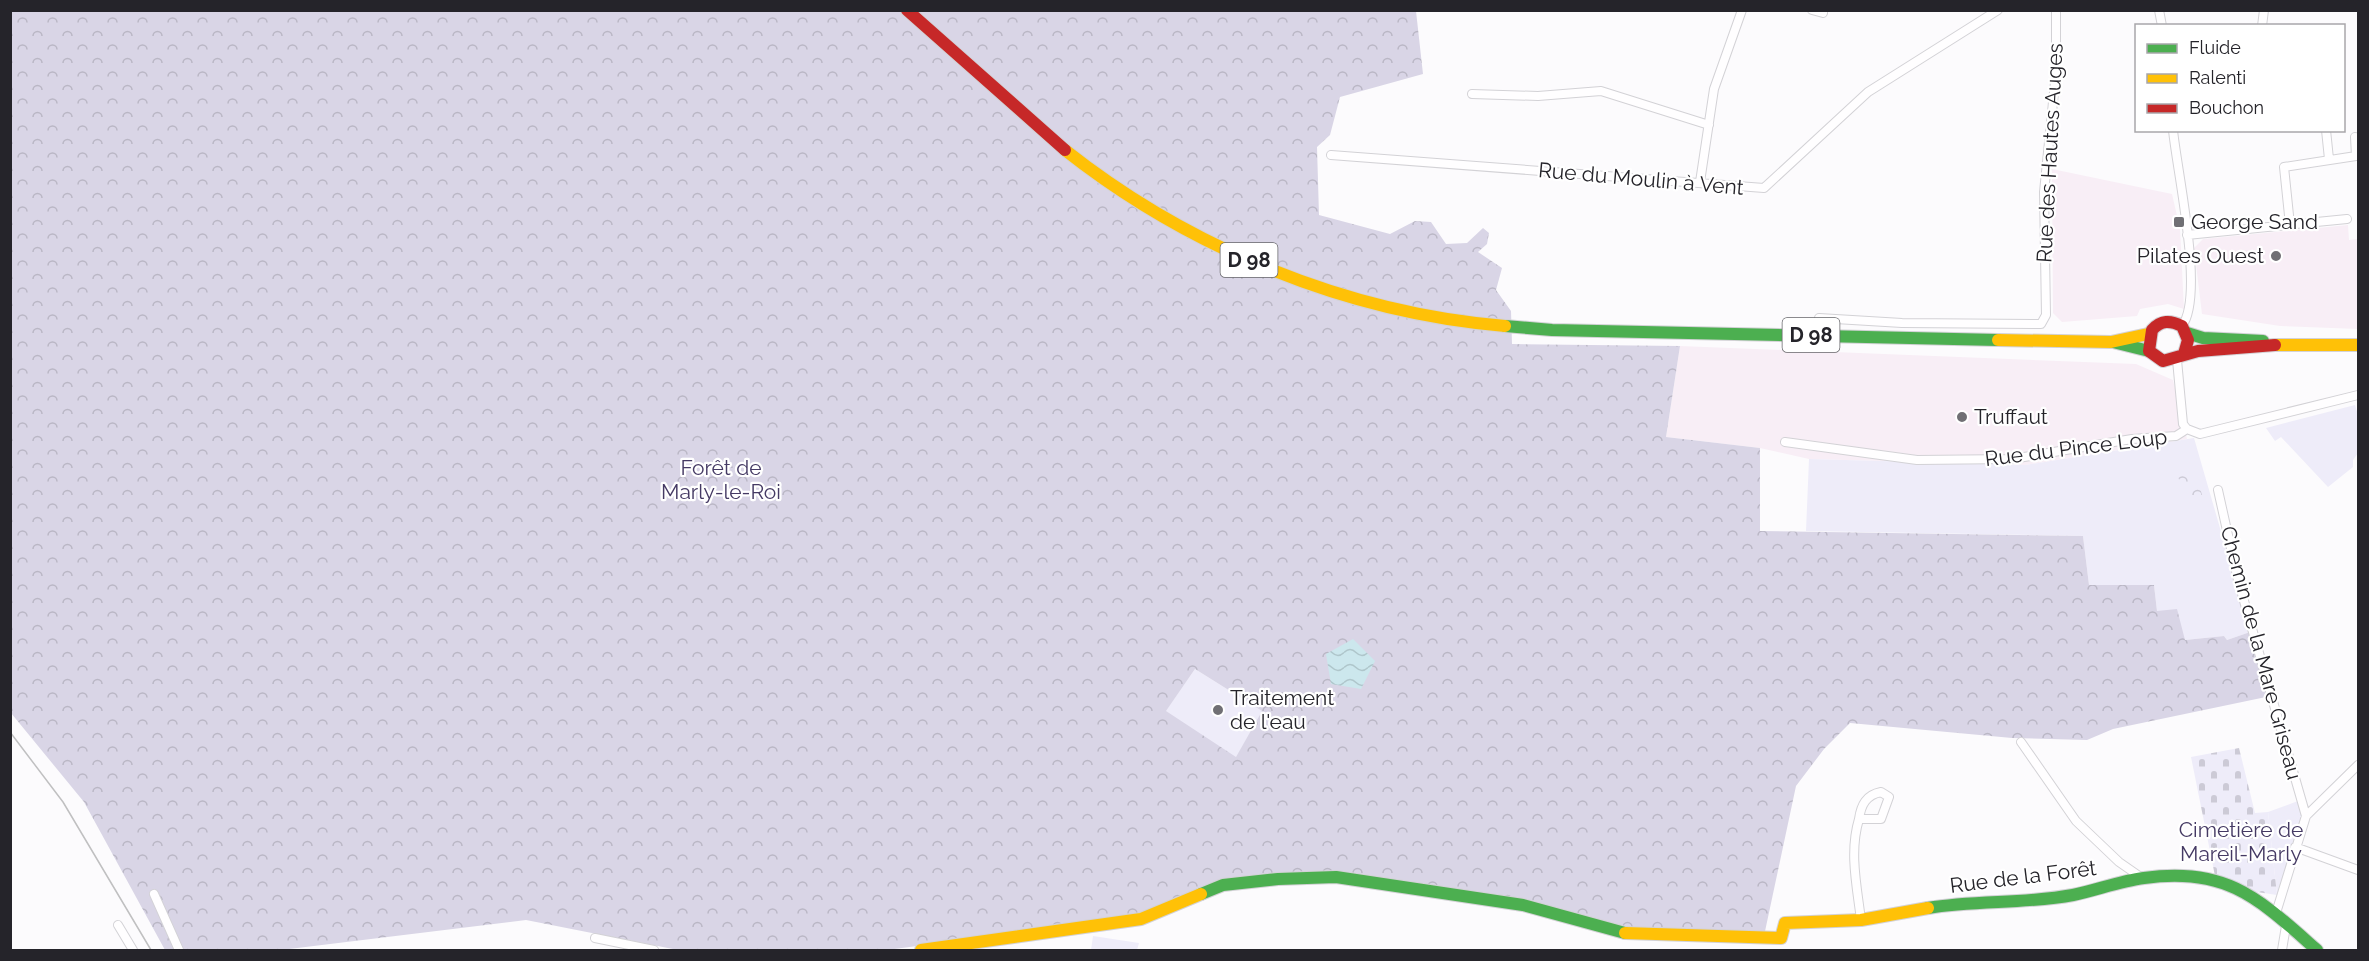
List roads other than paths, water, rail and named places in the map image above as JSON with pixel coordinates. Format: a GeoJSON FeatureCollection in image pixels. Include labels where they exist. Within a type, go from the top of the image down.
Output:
{"type":"FeatureCollection","features":[{"type":"Feature","properties":{"kind":"main road","name":"D 98"},"geometry":{"type":"LineString","coordinates":[[907,10],[1054,141],[1140,203],[1208,240],[1261,265],[1358,300],[1430,317],[1519,329],[2112,342],[2149,351]]}},
{"type":"Feature","properties":{"kind":"main road"},"geometry":{"type":"LineString","coordinates":[[2286,344],[2180,357],[2163,362],[2149,351],[2148,334],[2157,324],[2170,321],[2203,338],[2249,339],[2286,344],[2358,345]]}},
{"type":"Feature","properties":{"kind":"main road"},"geometry":{"type":"LineString","coordinates":[[2180,357],[2188,346],[2185,330]]}},
{"type":"Feature","properties":{"kind":"main road","name":"D 98"},"geometry":{"type":"LineString","coordinates":[[2112,342],[2148,334]]}},
{"type":"Feature","properties":{"kind":"main road","name":"Rue de la Forêt"},"geometry":{"type":"LineString","coordinates":[[921,951],[1099,927],[1141,919],[1223,885],[1278,879],[1336,877],[1523,905],[1629,934],[1781,938],[1785,923],[1861,920],[1941,906],[2072,895],[2142,878],[2177,874],[2214,878],[2263,903],[2316,951]]}},
{"type":"Feature","properties":{"kind":"street"},"geometry":{"type":"LineString","coordinates":[[1700,182],[1714,89],[1742,10]]}},
{"type":"Feature","properties":{"kind":"street"},"geometry":{"type":"LineString","coordinates":[[1812,10],[1823,14]]}},
{"type":"Feature","properties":{"kind":"street","name":"Rue du Moulin à Vent"},"geometry":{"type":"LineString","coordinates":[[1331,155],[1700,182],[1756,189],[1770,185],[1869,92],[1998,10]]}},
{"type":"Feature","properties":{"kind":"street","name":"Rue des Hautes Auges"},"geometry":{"type":"LineString","coordinates":[[1819,318],[1902,323],[2041,324],[2046,315],[2045,182],[2055,72],[2056,10]]}},
{"type":"Feature","properties":{"kind":"street"},"geometry":{"type":"LineString","coordinates":[[1472,94],[1538,96],[1580,90],[1601,91],[1709,125]]}},
{"type":"Feature","properties":{"kind":"street"},"geometry":{"type":"LineString","coordinates":[[2173,132],[2187,235],[2191,296],[2185,330]]}},
{"type":"Feature","properties":{"kind":"street"},"geometry":{"type":"LineString","coordinates":[[2326,132],[2329,159]]}},
{"type":"Feature","properties":{"kind":"street"},"geometry":{"type":"LineString","coordinates":[[2290,225],[2284,167],[2356,156],[2355,137]]}},
{"type":"Feature","properties":{"kind":"street"},"geometry":{"type":"LineString","coordinates":[[2187,235],[2347,219]]}},
{"type":"Feature","properties":{"kind":"street","name":"Rue du Pince Loup"},"geometry":{"type":"LineString","coordinates":[[1785,442],[1917,460],[2013,459],[2132,438],[2176,436],[2187,429],[2183,424],[2180,357]]}},
{"type":"Feature","properties":{"kind":"street"},"geometry":{"type":"LineString","coordinates":[[2187,429],[2200,434],[2358,395]]}},
{"type":"Feature","properties":{"kind":"street","name":"Chemin de la Mare Griseau"},"geometry":{"type":"LineString","coordinates":[[2218,490],[2238,580],[2306,816]]}},
{"type":"Feature","properties":{"kind":"street"},"geometry":{"type":"LineString","coordinates":[[2021,742],[2076,820],[2119,862],[2142,878]]}},
{"type":"Feature","properties":{"kind":"street"},"geometry":{"type":"LineString","coordinates":[[2276,913],[2306,816],[2358,765]]}},
{"type":"Feature","properties":{"kind":"street"},"geometry":{"type":"LineString","coordinates":[[1859,819],[1855,832],[1854,870],[1861,920]]}},
{"type":"Feature","properties":{"kind":"street"},"geometry":{"type":"LineString","coordinates":[[2295,848],[2358,870]]}},
{"type":"Feature","properties":{"kind":"street"},"geometry":{"type":"LineString","coordinates":[[154,894],[178,951]]}},
{"type":"Feature","properties":{"kind":"street"},"geometry":{"type":"LineString","coordinates":[[118,924],[133,951]]}},
{"type":"Feature","properties":{"kind":"street"},"geometry":{"type":"LineString","coordinates":[[2282,951],[2286,926]]}},
{"type":"Feature","properties":{"kind":"street"},"geometry":{"type":"LineString","coordinates":[[595,938],[654,951]]}},
{"type":"Feature","properties":{"kind":"water"},"geometry":{"type":"Polygon","coordinates":[[[1353,639],[1375,661],[1361,689],[1331,684],[1326,654],[1353,639]]]}},
{"type":"Feature","properties":{"kind":"tram line"},"geometry":{"type":"LineString","coordinates":[[10,732],[63,802],[151,950]]}},
{"type":"Feature","properties":{"kind":"place","name":"George Sand"},"geometry":{"type":"Point","coordinates":[2179,222]}},
{"type":"Feature","properties":{"kind":"place","name":"Pilates Ouest"},"geometry":{"type":"Point","coordinates":[2276,256]}},
{"type":"Feature","properties":{"kind":"place","name":"Truffaut"},"geometry":{"type":"Point","coordinates":[1962,417]}},
{"type":"Feature","properties":{"kind":"place","name":"Traitement de l'eau"},"geometry":{"type":"Point","coordinates":[1218,710]}},
{"type":"Feature","properties":{"kind":"park label","name":"Forêt de Marly-le-Roi"},"geometry":{"type":"Point","coordinates":[721,480]}},
{"type":"Feature","properties":{"kind":"park label","name":"Cimetière de Mareil-Marly"},"geometry":{"type":"Point","coordinates":[2241,842]}}]}
